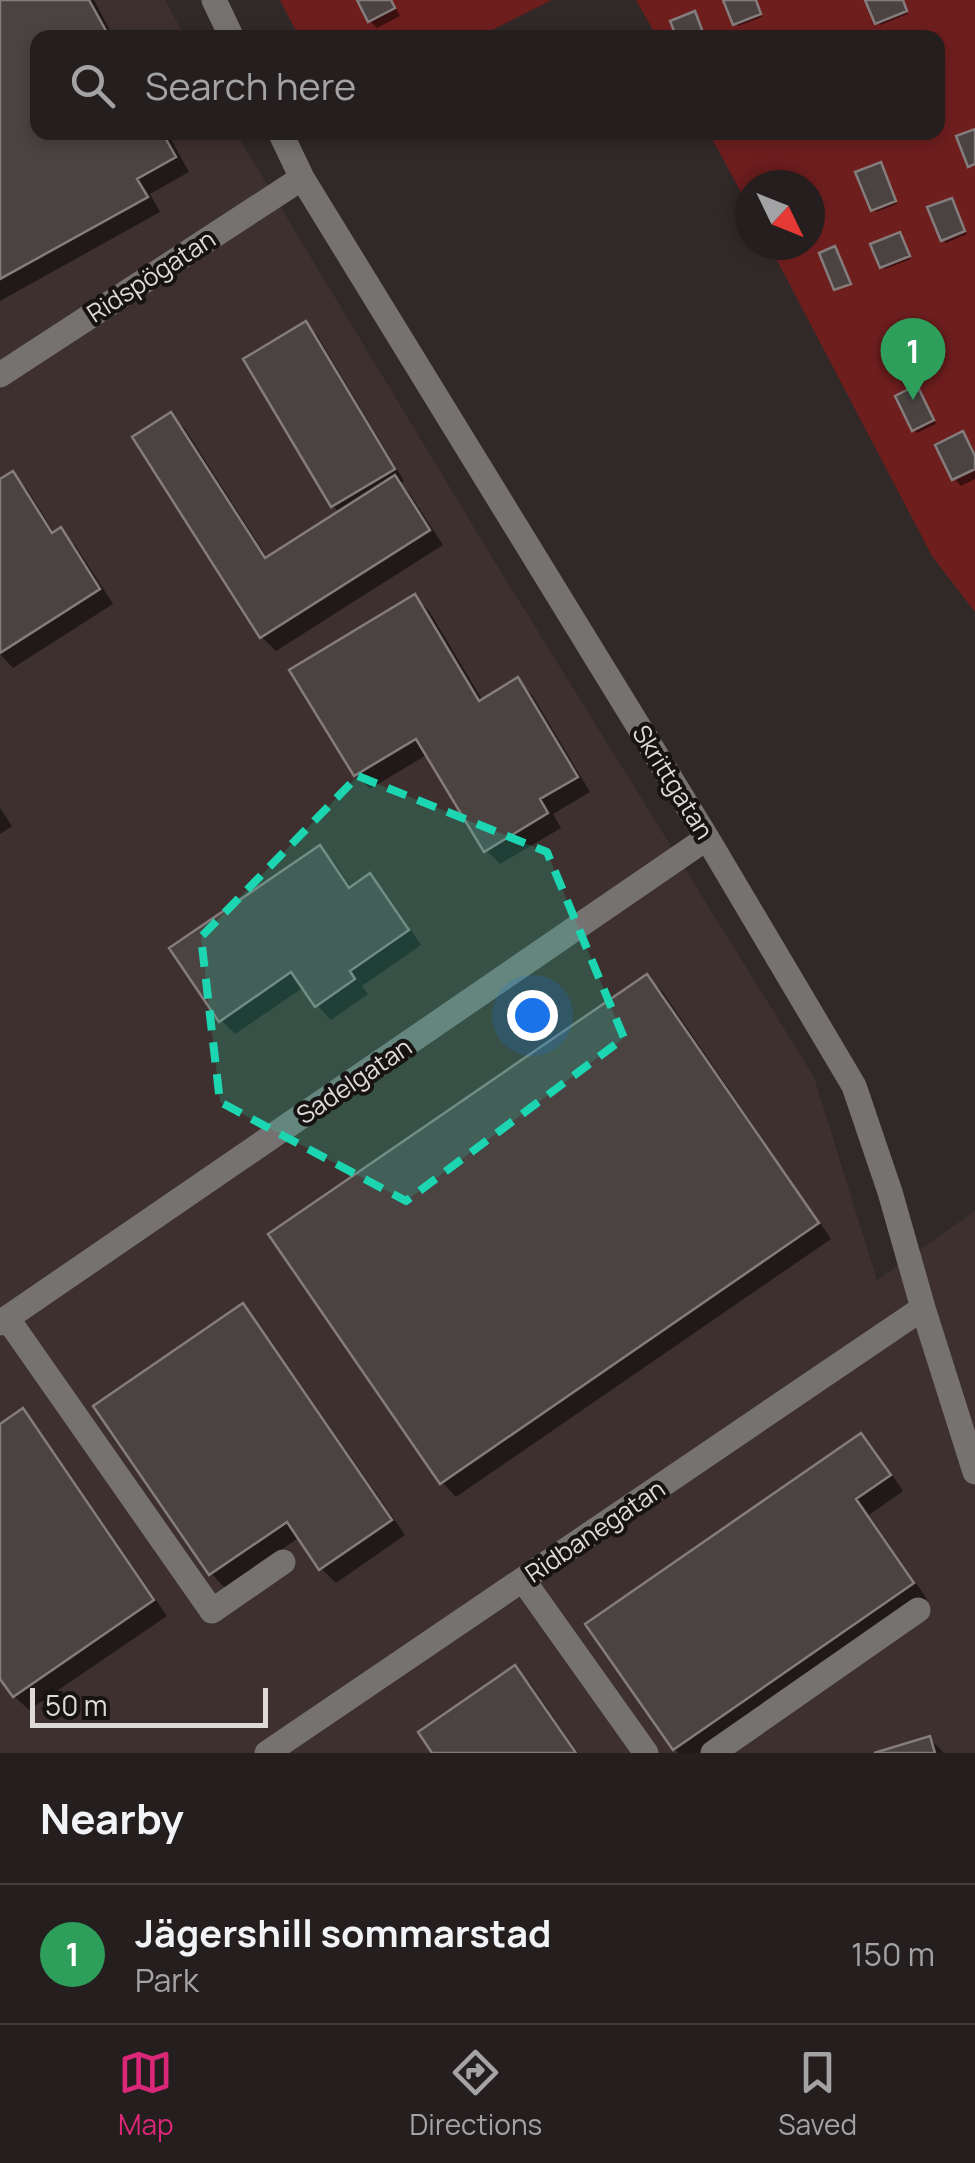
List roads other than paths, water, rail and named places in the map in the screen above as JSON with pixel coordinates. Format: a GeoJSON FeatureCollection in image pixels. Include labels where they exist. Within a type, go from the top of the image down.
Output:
{"type":"FeatureCollection","features":[{"type":"Feature","properties":{"kind":"street"},"geometry":{"type":"LineString","coordinates":[[214,0],[228,30]]}},
{"type":"Feature","properties":{"kind":"street","name":"Skrittgatan"},"geometry":{"type":"LineString","coordinates":[[284,140],[302,178],[708,838],[854,1086],[975,1472]]}},
{"type":"Feature","properties":{"kind":"street","name":"Ridspögatan"},"geometry":{"type":"LineString","coordinates":[[0,375],[302,178]]}},
{"type":"Feature","properties":{"kind":"street","name":"Sadelgatan"},"geometry":{"type":"LineString","coordinates":[[4,1321],[708,838]]}},
{"type":"Feature","properties":{"kind":"street","name":"Ridbanegatan"},"geometry":{"type":"LineString","coordinates":[[267,1753],[922,1308]]}},
{"type":"Feature","properties":{"kind":"street"},"geometry":{"type":"LineString","coordinates":[[4,1321],[212,1611],[283,1562]]}},
{"type":"Feature","properties":{"kind":"street"},"geometry":{"type":"LineString","coordinates":[[522,1580],[646,1753]]}},
{"type":"Feature","properties":{"kind":"street"},"geometry":{"type":"LineString","coordinates":[[713,1753],[918,1610]]}},
{"type":"Feature","properties":{"kind":"place","name":"Jägershill sommarstad"},"geometry":{"type":"Point","coordinates":[913,400]}}]}
